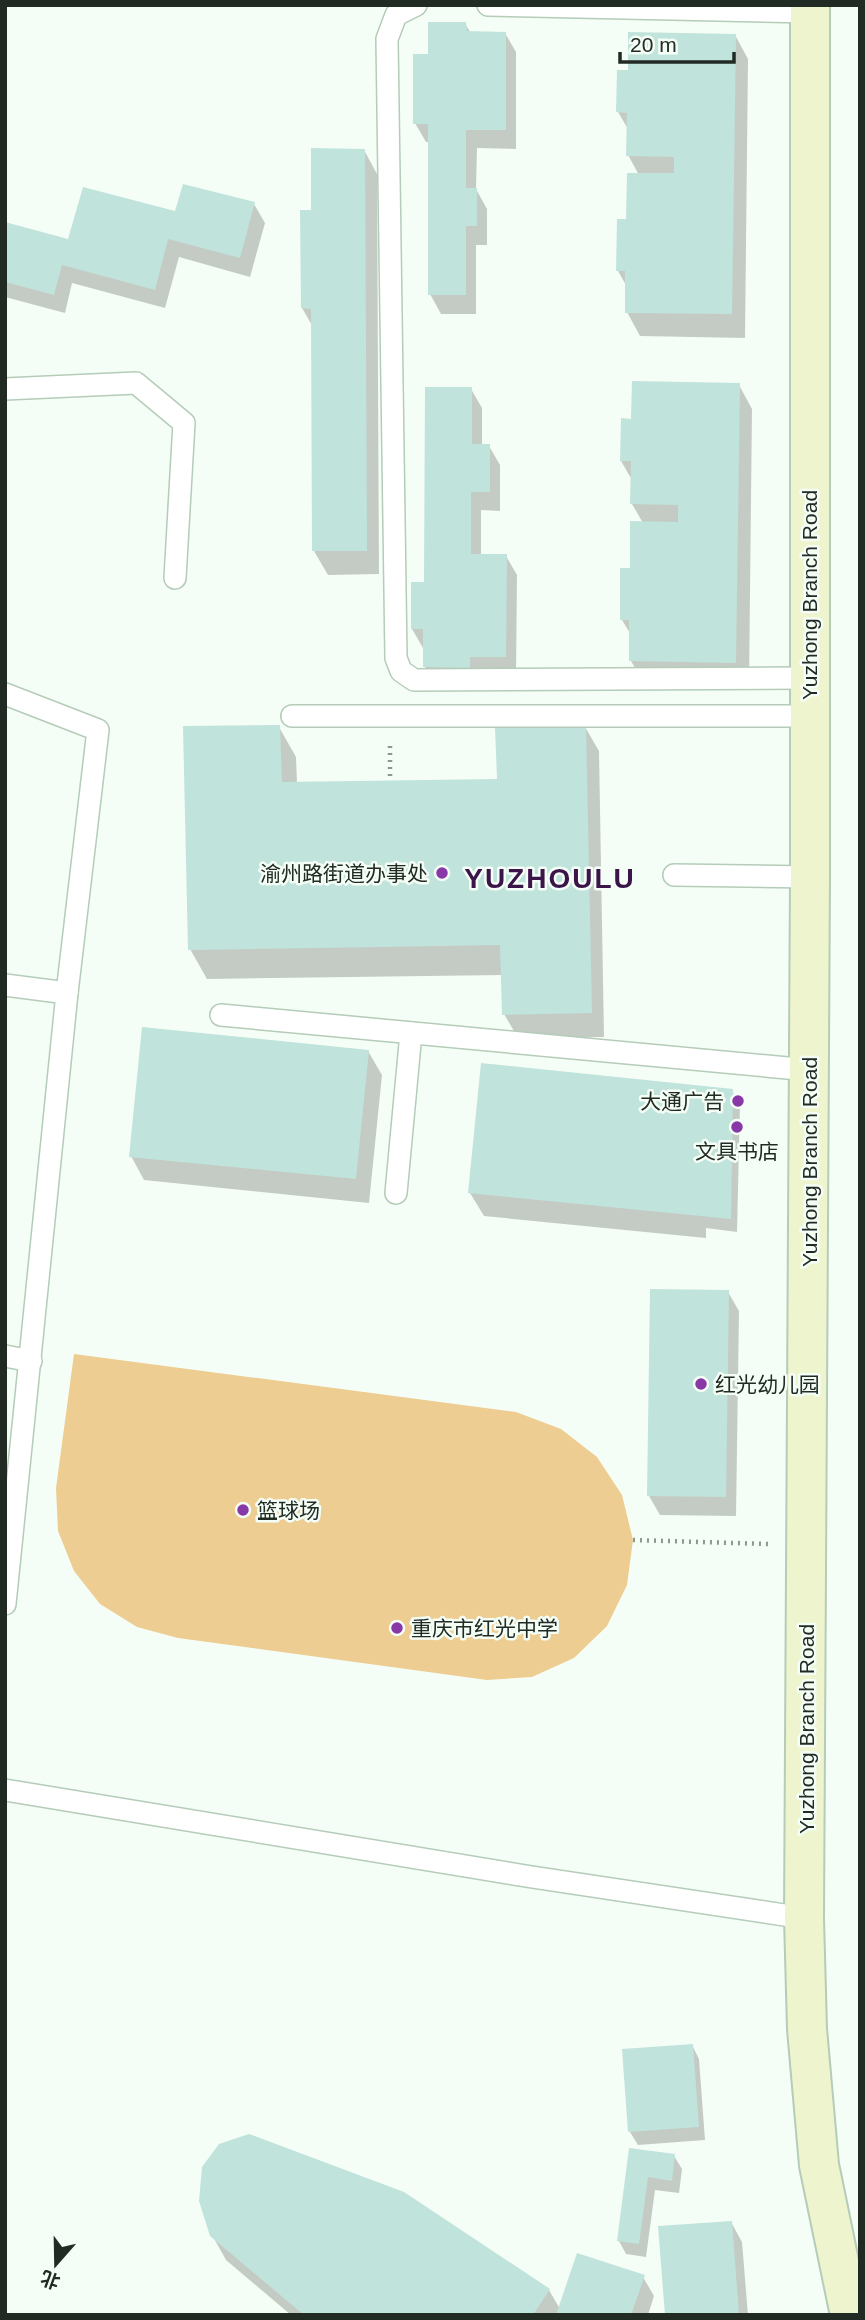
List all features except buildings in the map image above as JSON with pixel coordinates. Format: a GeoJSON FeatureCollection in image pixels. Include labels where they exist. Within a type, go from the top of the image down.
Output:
{"type":"FeatureCollection","features":[{"type":"Feature","properties":{"kind":"street","name":"Yuzhong Branch Road"},"geometry":{"type":"LineString","coordinates":[[810,9],[810,877],[804,1918],[807,2029],[819,2165],[850,2315]]}},
{"type":"Feature","properties":{"kind":"lane"},"geometry":{"type":"LineString","coordinates":[[416,5],[396,15],[387,39],[396,658],[401,671],[414,680],[809,678]]}},
{"type":"Feature","properties":{"kind":"lane"},"geometry":{"type":"LineString","coordinates":[[488,5],[810,9]]}},
{"type":"Feature","properties":{"kind":"lane"},"geometry":{"type":"LineString","coordinates":[[5,389],[136,383],[184,423],[175,578]]}},
{"type":"Feature","properties":{"kind":"lane"},"geometry":{"type":"LineString","coordinates":[[5,694],[98,730],[67,993],[5,1604]]}},
{"type":"Feature","properties":{"kind":"lane"},"geometry":{"type":"LineString","coordinates":[[292,716],[808,716]]}},
{"type":"Feature","properties":{"kind":"lane"},"geometry":{"type":"LineString","coordinates":[[674,875],[810,877]]}},
{"type":"Feature","properties":{"kind":"lane"},"geometry":{"type":"LineString","coordinates":[[5,985],[67,993]]}},
{"type":"Feature","properties":{"kind":"lane"},"geometry":{"type":"LineString","coordinates":[[221,1015],[809,1070]]}},
{"type":"Feature","properties":{"kind":"lane"},"geometry":{"type":"LineString","coordinates":[[396,1193],[411,1033]]}},
{"type":"Feature","properties":{"kind":"lane"},"geometry":{"type":"LineString","coordinates":[[5,1356],[31,1361]]}},
{"type":"Feature","properties":{"kind":"lane"},"geometry":{"type":"LineString","coordinates":[[5,1790],[533,1877],[804,1918]]}},
{"type":"Feature","properties":{"kind":"path"},"geometry":{"type":"LineString","coordinates":[[632,1540],[807,1546]]}},
{"type":"Feature","properties":{"kind":"shaded area"},"geometry":{"type":"Polygon","coordinates":[[[74,1354],[516,1412],[561,1429],[597,1457],[622,1495],[633,1540],[627,1585],[607,1626],[574,1658],[532,1677],[487,1680],[178,1638],[137,1627],[100,1604],[74,1571],[58,1531],[56,1488],[74,1354]]]}},
{"type":"Feature","properties":{"kind":"place","name":"渝州路街道办事处"},"geometry":{"type":"Point","coordinates":[442,873]}},
{"type":"Feature","properties":{"kind":"place","name":"大通广告"},"geometry":{"type":"Point","coordinates":[738,1101]}},
{"type":"Feature","properties":{"kind":"place","name":"文具书店"},"geometry":{"type":"Point","coordinates":[737,1127]}},
{"type":"Feature","properties":{"kind":"place","name":"红光幼儿园"},"geometry":{"type":"Point","coordinates":[701,1384]}},
{"type":"Feature","properties":{"kind":"place","name":"篮球场"},"geometry":{"type":"Point","coordinates":[243,1510]}},
{"type":"Feature","properties":{"kind":"place","name":"重庆市红光中学"},"geometry":{"type":"Point","coordinates":[397,1628]}},
{"type":"Feature","properties":{"kind":"district","name":"YUZHOULU"},"geometry":{"type":"Point","coordinates":[550,878]}}]}
